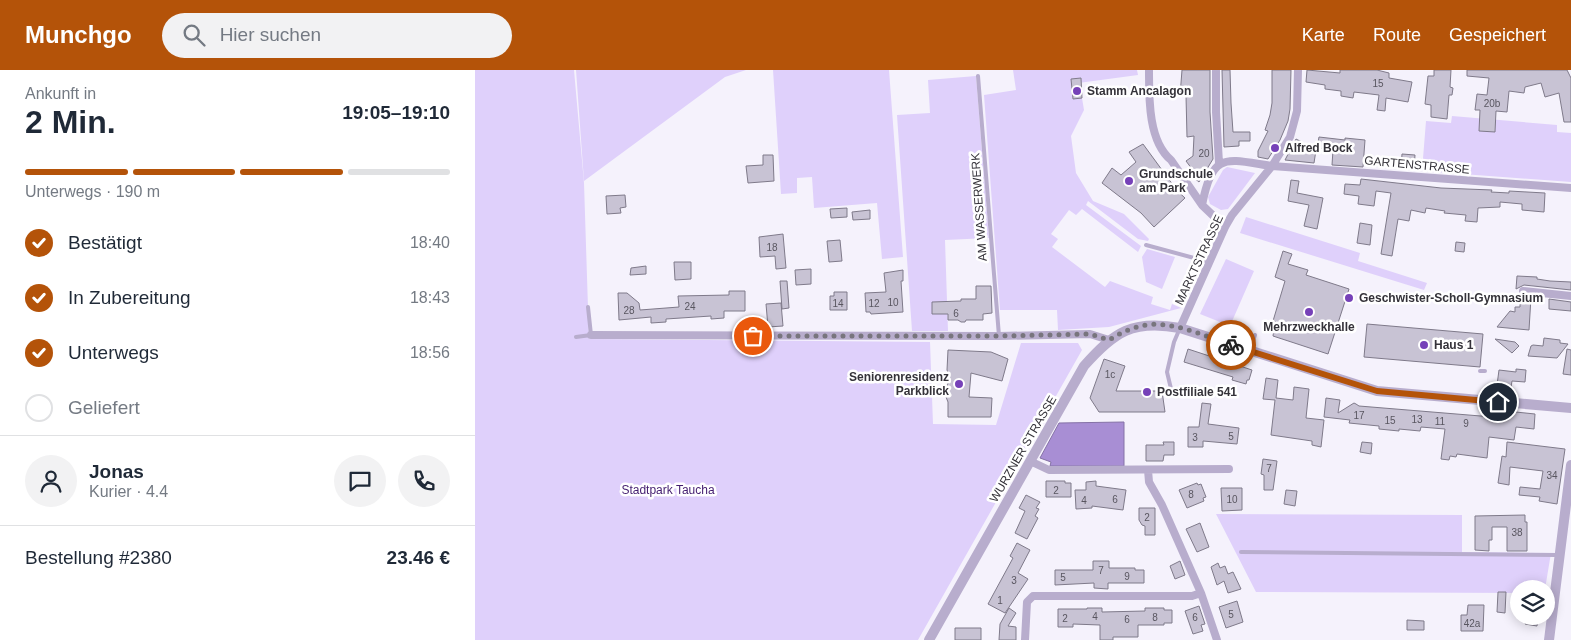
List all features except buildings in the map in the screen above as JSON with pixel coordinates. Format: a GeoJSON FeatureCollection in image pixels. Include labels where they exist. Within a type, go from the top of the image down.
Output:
{"type":"FeatureCollection","features":[{"type":"Feature","properties":{"kind":"street"},"geometry":{"type":"LineString","coordinates":[[1149,70],[1153,131],[1165,155],[1171,160],[1202,205],[1225,227]]}},
{"type":"Feature","properties":{"kind":"street"},"geometry":{"type":"LineString","coordinates":[[1202,205],[1206,185],[1219,163],[1216,70]]}},
{"type":"Feature","properties":{"kind":"street","name":"MARKTSTRASSE"},"geometry":{"type":"LineString","coordinates":[[1180,328],[1225,227],[1232,215],[1272,166],[1290,137],[1297,111],[1299,70]]}},
{"type":"Feature","properties":{"kind":"street","name":"GARTENSTRASSE"},"geometry":{"type":"LineString","coordinates":[[1219,163],[1227,160],[1272,166],[1571,188]]}},
{"type":"Feature","properties":{"kind":"street"},"geometry":{"type":"LineString","coordinates":[[1523,291],[1571,296]]}},
{"type":"Feature","properties":{"kind":"street","name":"WURZNER STRASSE"},"geometry":{"type":"LineString","coordinates":[[929,640],[1084,366],[1109,340],[1125,331],[1143,325],[1162,325],[1180,328],[1377,391],[1571,408]]}},
{"type":"Feature","properties":{"kind":"street"},"geometry":{"type":"LineString","coordinates":[[591,335],[999,336],[1090,334],[1109,340]]}},
{"type":"Feature","properties":{"kind":"street"},"geometry":{"type":"LineString","coordinates":[[1030,461],[1049,470],[1229,469]]}},
{"type":"Feature","properties":{"kind":"street"},"geometry":{"type":"LineString","coordinates":[[1549,640],[1571,465]]}},
{"type":"Feature","properties":{"kind":"street"},"geometry":{"type":"LineString","coordinates":[[1148,470],[1149,482],[1162,505],[1201,593],[1217,640]]}},
{"type":"Feature","properties":{"kind":"street"},"geometry":{"type":"LineString","coordinates":[[1025,640],[1027,602],[1033,596],[1193,596],[1201,593]]}},
{"type":"Feature","properties":{"kind":"lane","name":"AM WASSERWERK"},"geometry":{"type":"LineString","coordinates":[[978,76],[999,336]]}},
{"type":"Feature","properties":{"kind":"lane"},"geometry":{"type":"LineString","coordinates":[[1146,245],[1190,259],[1209,262]]}},
{"type":"Feature","properties":{"kind":"lane"},"geometry":{"type":"LineString","coordinates":[[577,337],[591,335],[588,307]]}},
{"type":"Feature","properties":{"kind":"lane"},"geometry":{"type":"LineString","coordinates":[[1172,393],[1167,372],[1174,342],[1180,328]]}},
{"type":"Feature","properties":{"kind":"lane"},"geometry":{"type":"LineString","coordinates":[[1249,351],[1255,335]]}},
{"type":"Feature","properties":{"kind":"lane"},"geometry":{"type":"LineString","coordinates":[[1241,552],[1560,555]]}},
{"type":"Feature","properties":{"kind":"green space","name":"Stadtpark Taucha"},"geometry":{"type":"Polygon","coordinates":[[[475,70],[574,70],[584,183],[589,339],[930,342],[933,424],[996,425],[1021,343],[1078,343],[1082,350],[918,640],[475,640],[475,70]]]}},
{"type":"Feature","properties":{"kind":"green space"},"geometry":{"type":"Polygon","coordinates":[[[576,70],[746,70],[725,77],[584,181],[576,70]]]}},
{"type":"Feature","properties":{"kind":"green space"},"geometry":{"type":"Polygon","coordinates":[[[773,70],[889,70],[903,257],[882,259],[877,203],[814,208],[812,177],[797,178],[797,193],[781,194],[773,70]]]}},
{"type":"Feature","properties":{"kind":"green space"},"geometry":{"type":"Polygon","coordinates":[[[1013,70],[1137,70],[1138,75],[1071,84],[1073,98],[1082,98],[1084,110],[1071,136],[1076,173],[1093,201],[1124,214],[1149,239],[1148,241],[1138,239],[1088,201],[1086,205],[1141,246],[1138,252],[1082,209],[1076,215],[1069,210],[1051,234],[1058,239],[1052,247],[1105,287],[1110,281],[1153,297],[1151,304],[1170,310],[1172,304],[1181,308],[1109,327],[1058,330],[1057,310],[1000,310],[984,95],[1016,90],[1013,70]]]}},
{"type":"Feature","properties":{"kind":"green space"},"geometry":{"type":"Polygon","coordinates":[[[976,76],[989,238],[945,240],[948,331],[912,331],[897,115],[930,113],[928,80],[976,76]]]}},
{"type":"Feature","properties":{"kind":"green space"},"geometry":{"type":"Polygon","coordinates":[[[1452,116],[1557,125],[1557,132],[1571,133],[1571,182],[1422,171],[1426,121],[1451,123],[1452,116]]]}},
{"type":"Feature","properties":{"kind":"green space"},"geometry":{"type":"Polygon","coordinates":[[[1227,167],[1255,173],[1228,209],[1221,210],[1210,204],[1208,197],[1223,170],[1227,167]]]}},
{"type":"Feature","properties":{"kind":"green space"},"geometry":{"type":"Polygon","coordinates":[[[1246,217],[1360,253],[1358,261],[1427,283],[1424,290],[1240,233],[1246,217]]]}},
{"type":"Feature","properties":{"kind":"green space"},"geometry":{"type":"Polygon","coordinates":[[[1147,249],[1175,257],[1162,289],[1146,282],[1142,257],[1147,249]]]}},
{"type":"Feature","properties":{"kind":"green space"},"geometry":{"type":"Polygon","coordinates":[[[1226,259],[1254,271],[1230,326],[1200,314],[1226,259]]]}},
{"type":"Feature","properties":{"kind":"green space"},"geometry":{"type":"Polygon","coordinates":[[[1216,514],[1462,515],[1462,552],[1551,553],[1546,580],[1510,580],[1510,593],[1256,592],[1216,514]]]}},
{"type":"Feature","properties":{"kind":"shaded area"},"geometry":{"type":"Polygon","coordinates":[[[1124,422],[1124,466],[1050,466],[1051,462],[1040,458],[1059,423],[1124,422]]]}},
{"type":"Feature","properties":{"kind":"way so far"},"geometry":{"type":"LineString","coordinates":[[753,336],[1090,334],[1109,340],[1125,331],[1143,325],[1162,325],[1180,328],[1231,345]]}},
{"type":"Feature","properties":{"kind":"place","name":"Stamm Ancalagon"},"geometry":{"type":"Point","coordinates":[1077,91]}},
{"type":"Feature","properties":{"kind":"place","name":"Alfred Bock"},"geometry":{"type":"Point","coordinates":[1275,148]}},
{"type":"Feature","properties":{"kind":"place","name":"Grundschule am Park"},"geometry":{"type":"Point","coordinates":[1129,181]}},
{"type":"Feature","properties":{"kind":"place","name":"Geschwister-Scholl-Gymnasium"},"geometry":{"type":"Point","coordinates":[1349,298]}},
{"type":"Feature","properties":{"kind":"place","name":"Mehrzweckhalle"},"geometry":{"type":"Point","coordinates":[1309,312]}},
{"type":"Feature","properties":{"kind":"place","name":"Haus 1"},"geometry":{"type":"Point","coordinates":[1424,345]}},
{"type":"Feature","properties":{"kind":"place","name":"Seniorenresidenz Parkblick"},"geometry":{"type":"Point","coordinates":[959,384]}},
{"type":"Feature","properties":{"kind":"place","name":"Postfiliale 541"},"geometry":{"type":"Point","coordinates":[1147,392]}},
{"type":"Feature","properties":{"kind":"route"},"geometry":{"type":"LineString","coordinates":[[1231,345],[1377,391],[1498,402]]}}]}
